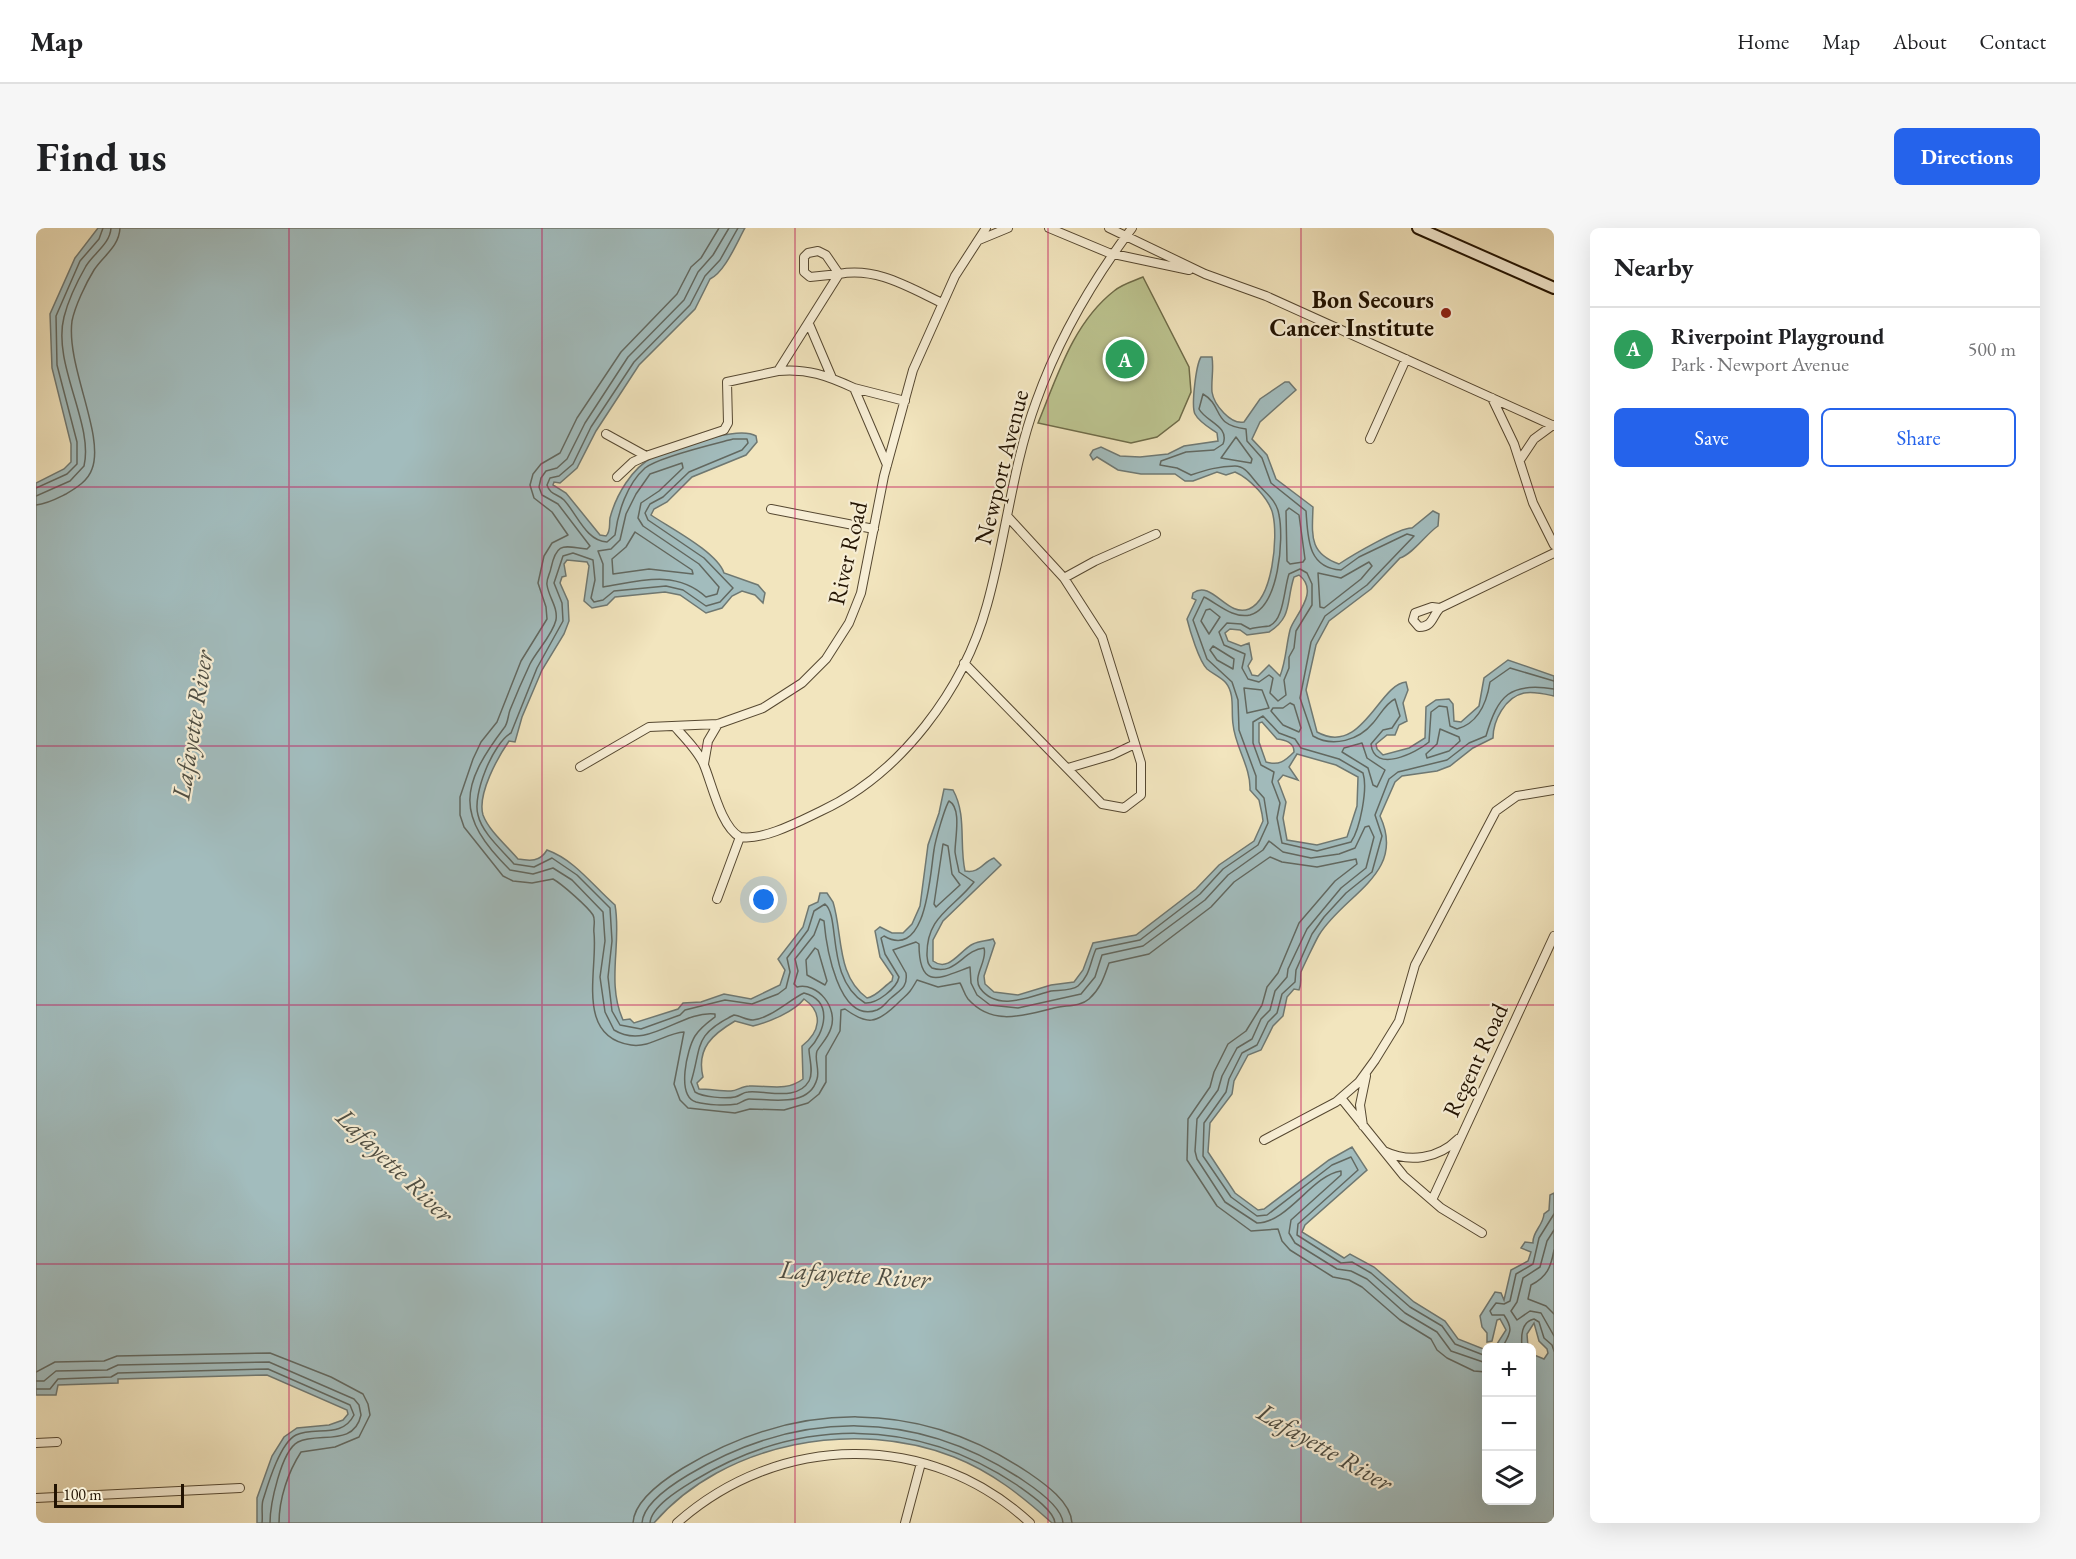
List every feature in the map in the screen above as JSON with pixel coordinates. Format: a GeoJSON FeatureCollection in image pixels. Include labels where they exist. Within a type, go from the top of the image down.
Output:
{"type":"FeatureCollection","features":[{"type":"Feature","properties":{"kind":"street","name":"River Road"},"geometry":{"type":"LineString","coordinates":[[579,767],[640,731],[659,726],[718,724],[737,720],[779,700],[816,671],[826,659],[857,607],[887,466],[913,370],[942,303],[986,228]]}},
{"type":"Feature","properties":{"kind":"street"},"geometry":{"type":"LineString","coordinates":[[978,240],[1008,228]]}},
{"type":"Feature","properties":{"kind":"street"},"geometry":{"type":"LineString","coordinates":[[1049,228],[1113,253],[1205,274]]}},
{"type":"Feature","properties":{"kind":"street"},"geometry":{"type":"LineString","coordinates":[[1109,228],[1205,274],[1266,296],[1553,426],[1534,440],[1520,460]]}},
{"type":"Feature","properties":{"kind":"street","name":"Newport Avenue"},"geometry":{"type":"LineString","coordinates":[[740,837],[755,836],[788,826],[842,800],[880,772],[915,738],[937,708],[964,663],[987,604],[1008,517],[1018,461],[1046,375],[1113,253],[1132,228]]}},
{"type":"Feature","properties":{"kind":"street"},"geometry":{"type":"LineString","coordinates":[[1418,228],[1554,288]]}},
{"type":"Feature","properties":{"kind":"street"},"geometry":{"type":"LineString","coordinates":[[839,274],[823,253],[813,251],[804,257],[802,267],[810,277],[839,274],[857,271],[880,275],[942,303]]}},
{"type":"Feature","properties":{"kind":"street"},"geometry":{"type":"LineString","coordinates":[[778,371],[839,274]]}},
{"type":"Feature","properties":{"kind":"street"},"geometry":{"type":"LineString","coordinates":[[809,324],[832,378]]}},
{"type":"Feature","properties":{"kind":"street"},"geometry":{"type":"LineString","coordinates":[[1370,439],[1406,359]]}},
{"type":"Feature","properties":{"kind":"street"},"geometry":{"type":"LineString","coordinates":[[617,477],[633,462],[646,456],[724,430],[728,423],[727,382],[778,371],[806,370],[854,388],[905,401]]}},
{"type":"Feature","properties":{"kind":"street"},"geometry":{"type":"LineString","coordinates":[[854,388],[887,466]]}},
{"type":"Feature","properties":{"kind":"street"},"geometry":{"type":"LineString","coordinates":[[1492,398],[1520,460],[1533,503],[1554,545]]}},
{"type":"Feature","properties":{"kind":"street"},"geometry":{"type":"LineString","coordinates":[[606,434],[646,456]]}},
{"type":"Feature","properties":{"kind":"street"},"geometry":{"type":"LineString","coordinates":[[771,509],[874,529]]}},
{"type":"Feature","properties":{"kind":"street"},"geometry":{"type":"LineString","coordinates":[[964,663],[1102,804],[1124,808],[1141,795],[1143,772],[1102,637],[1065,578],[1008,517]]}},
{"type":"Feature","properties":{"kind":"street"},"geometry":{"type":"LineString","coordinates":[[1065,578],[1095,561],[1156,534]]}},
{"type":"Feature","properties":{"kind":"street"},"geometry":{"type":"LineString","coordinates":[[1440,608],[1554,554]]}},
{"type":"Feature","properties":{"kind":"street"},"geometry":{"type":"LineString","coordinates":[[704,765],[708,741],[718,724]]}},
{"type":"Feature","properties":{"kind":"street"},"geometry":{"type":"LineString","coordinates":[[675,727],[704,765],[709,785],[732,832],[740,837],[717,899]]}},
{"type":"Feature","properties":{"kind":"street"},"geometry":{"type":"LineString","coordinates":[[1068,768],[1112,755],[1135,744]]}},
{"type":"Feature","properties":{"kind":"street"},"geometry":{"type":"LineString","coordinates":[[1264,1140],[1341,1098],[1367,1071],[1399,1021],[1415,965],[1496,812],[1517,796],[1554,791]]}},
{"type":"Feature","properties":{"kind":"street","name":"Regent Road"},"geometry":{"type":"LineString","coordinates":[[1432,1200],[1554,936]]}},
{"type":"Feature","properties":{"kind":"street"},"geometry":{"type":"LineString","coordinates":[[1363,1126],[1360,1105],[1367,1071]]}},
{"type":"Feature","properties":{"kind":"street"},"geometry":{"type":"LineString","coordinates":[[1341,1098],[1380,1149],[1432,1200],[1482,1233]]}},
{"type":"Feature","properties":{"kind":"street"},"geometry":{"type":"LineString","coordinates":[[1380,1149],[1402,1157],[1428,1156],[1449,1147],[1460,1137]]}},
{"type":"Feature","properties":{"kind":"street"},"geometry":{"type":"LineString","coordinates":[[36,1443],[57,1442]]}},
{"type":"Feature","properties":{"kind":"street"},"geometry":{"type":"LineString","coordinates":[[677,1523],[712,1494],[752,1473],[794,1460],[866,1454],[921,1463],[981,1488],[1030,1523]]}},
{"type":"Feature","properties":{"kind":"street"},"geometry":{"type":"LineString","coordinates":[[905,1523],[921,1463]]}},
{"type":"Feature","properties":{"kind":"street"},"geometry":{"type":"LineString","coordinates":[[36,1498],[240,1488]]}},
{"type":"Feature","properties":{"kind":"green space"},"geometry":{"type":"Polygon","coordinates":[[[1143,277],[1189,367],[1191,392],[1179,420],[1157,437],[1131,443],[1038,423],[1068,352],[1088,319],[1117,289],[1143,277]]]}},
{"type":"Feature","properties":{"kind":"water","name":"Lafayette River"},"geometry":{"type":"Polygon","coordinates":[[[98,228],[745,228],[726,263],[710,279],[695,309],[639,365],[596,431],[577,468],[560,483],[554,482],[553,485],[566,493],[600,535],[606,536],[613,509],[621,491],[645,462],[653,457],[706,439],[735,433],[756,436],[757,442],[746,455],[692,477],[667,502],[654,509],[651,515],[703,549],[720,565],[724,573],[758,585],[765,593],[763,603],[755,595],[742,591],[732,596],[722,608],[706,613],[680,595],[665,592],[615,597],[607,605],[592,608],[584,601],[589,566],[587,562],[567,560],[564,564],[566,576],[562,577],[560,583],[568,601],[569,621],[564,634],[542,670],[522,717],[515,742],[509,741],[499,756],[483,797],[483,815],[486,821],[518,859],[534,860],[541,857],[547,850],[557,854],[575,867],[615,905],[617,934],[615,977],[618,1006],[623,1020],[630,1019],[634,1023],[678,1009],[683,1003],[701,1002],[724,994],[751,999],[780,985],[785,970],[778,959],[803,927],[809,906],[818,902],[820,893],[827,893],[833,902],[842,954],[850,978],[867,998],[877,994],[892,981],[893,976],[880,957],[875,931],[880,927],[892,933],[903,933],[912,924],[920,906],[928,845],[944,789],[953,790],[960,809],[965,871],[974,871],[994,858],[1001,865],[943,921],[933,940],[933,961],[944,964],[973,944],[993,939],[995,943],[984,976],[985,984],[994,992],[1018,995],[1051,985],[1074,982],[1083,970],[1093,943],[1136,935],[1196,889],[1219,865],[1254,841],[1263,821],[1262,814],[1259,800],[1250,790],[1248,773],[1234,732],[1231,692],[1224,681],[1204,665],[1195,646],[1187,619],[1196,600],[1192,598],[1193,593],[1200,590],[1207,591],[1241,610],[1249,609],[1257,603],[1264,593],[1272,566],[1275,538],[1271,509],[1258,490],[1235,472],[1226,475],[1217,472],[1193,481],[1185,481],[1175,474],[1141,474],[1118,470],[1097,457],[1093,460],[1090,455],[1093,450],[1101,447],[1120,456],[1140,457],[1168,454],[1184,446],[1218,441],[1217,433],[1199,420],[1194,410],[1197,368],[1201,357],[1212,357],[1212,392],[1216,403],[1224,413],[1239,422],[1244,422],[1260,399],[1285,382],[1289,382],[1296,390],[1260,422],[1252,439],[1267,455],[1276,479],[1313,507],[1314,542],[1322,555],[1339,564],[1387,537],[1412,528],[1433,511],[1439,514],[1438,526],[1410,552],[1400,558],[1371,589],[1329,621],[1316,645],[1306,690],[1317,732],[1333,737],[1346,735],[1358,728],[1396,686],[1406,682],[1408,690],[1403,703],[1407,721],[1399,725],[1395,735],[1387,735],[1376,744],[1377,749],[1383,755],[1409,748],[1425,738],[1426,707],[1436,700],[1449,699],[1453,704],[1454,721],[1461,722],[1479,706],[1484,678],[1508,660],[1554,676],[1554,696],[1532,692],[1517,695],[1501,711],[1495,724],[1493,738],[1473,748],[1450,766],[1437,771],[1402,776],[1395,782],[1380,816],[1386,836],[1385,853],[1379,868],[1369,882],[1330,920],[1319,935],[1301,972],[1299,990],[1294,989],[1287,997],[1283,1016],[1273,1026],[1261,1050],[1248,1055],[1234,1081],[1232,1094],[1210,1123],[1208,1152],[1235,1193],[1258,1210],[1264,1209],[1329,1160],[1352,1147],[1367,1170],[1305,1225],[1302,1232],[1344,1258],[1350,1254],[1374,1267],[1414,1302],[1445,1321],[1458,1339],[1482,1348],[1482,1505],[1536,1505],[1536,1356],[1544,1359],[1548,1353],[1547,1349],[1539,1341],[1534,1323],[1527,1334],[1528,1343],[1498,1343],[1506,1330],[1500,1319],[1497,1320],[1492,1341],[1487,1342],[1487,1333],[1482,1327],[1480,1316],[1495,1292],[1501,1293],[1504,1300],[1511,1270],[1528,1261],[1531,1252],[1521,1248],[1525,1242],[1533,1243],[1544,1214],[1549,1210],[1550,1195],[1554,1193],[1554,1523],[1052,1523],[1006,1486],[954,1457],[916,1445],[876,1439],[834,1439],[794,1445],[754,1456],[717,1473],[683,1495],[654,1523],[257,1523],[257,1498],[272,1456],[284,1437],[297,1428],[329,1425],[343,1420],[348,1414],[347,1410],[267,1375],[118,1379],[118,1383],[58,1385],[56,1395],[36,1395],[36,483],[64,469],[71,462],[71,444],[52,368],[50,314],[75,258],[98,228]],[[1299,575],[1294,577],[1288,608],[1277,626],[1269,632],[1247,635],[1240,630],[1230,629],[1225,633],[1228,641],[1241,646],[1249,643],[1252,659],[1248,666],[1252,675],[1258,676],[1269,665],[1280,676],[1290,630],[1307,596],[1305,582],[1299,575]],[[1262,722],[1259,723],[1259,742],[1266,762],[1282,762],[1294,752],[1294,749],[1286,741],[1277,739],[1262,722]],[[1297,754],[1289,767],[1298,780],[1283,775],[1278,781],[1286,802],[1283,818],[1287,840],[1317,845],[1347,837],[1357,806],[1358,777],[1336,765],[1297,754]],[[804,999],[781,1016],[753,1026],[735,1021],[713,1037],[704,1050],[701,1067],[703,1077],[697,1083],[699,1089],[731,1091],[749,1086],[783,1087],[803,1079],[802,1046],[813,1035],[817,1022],[815,1010],[804,999]]]}},
{"type":"Feature","properties":{"kind":"place","name":"Bon Secours Cancer Institute"},"geometry":{"type":"Point","coordinates":[1446,313]}},
{"type":"Feature","properties":{"kind":"place","name":"Riverpoint Playground"},"geometry":{"type":"Point","coordinates":[1125,359]}}]}
